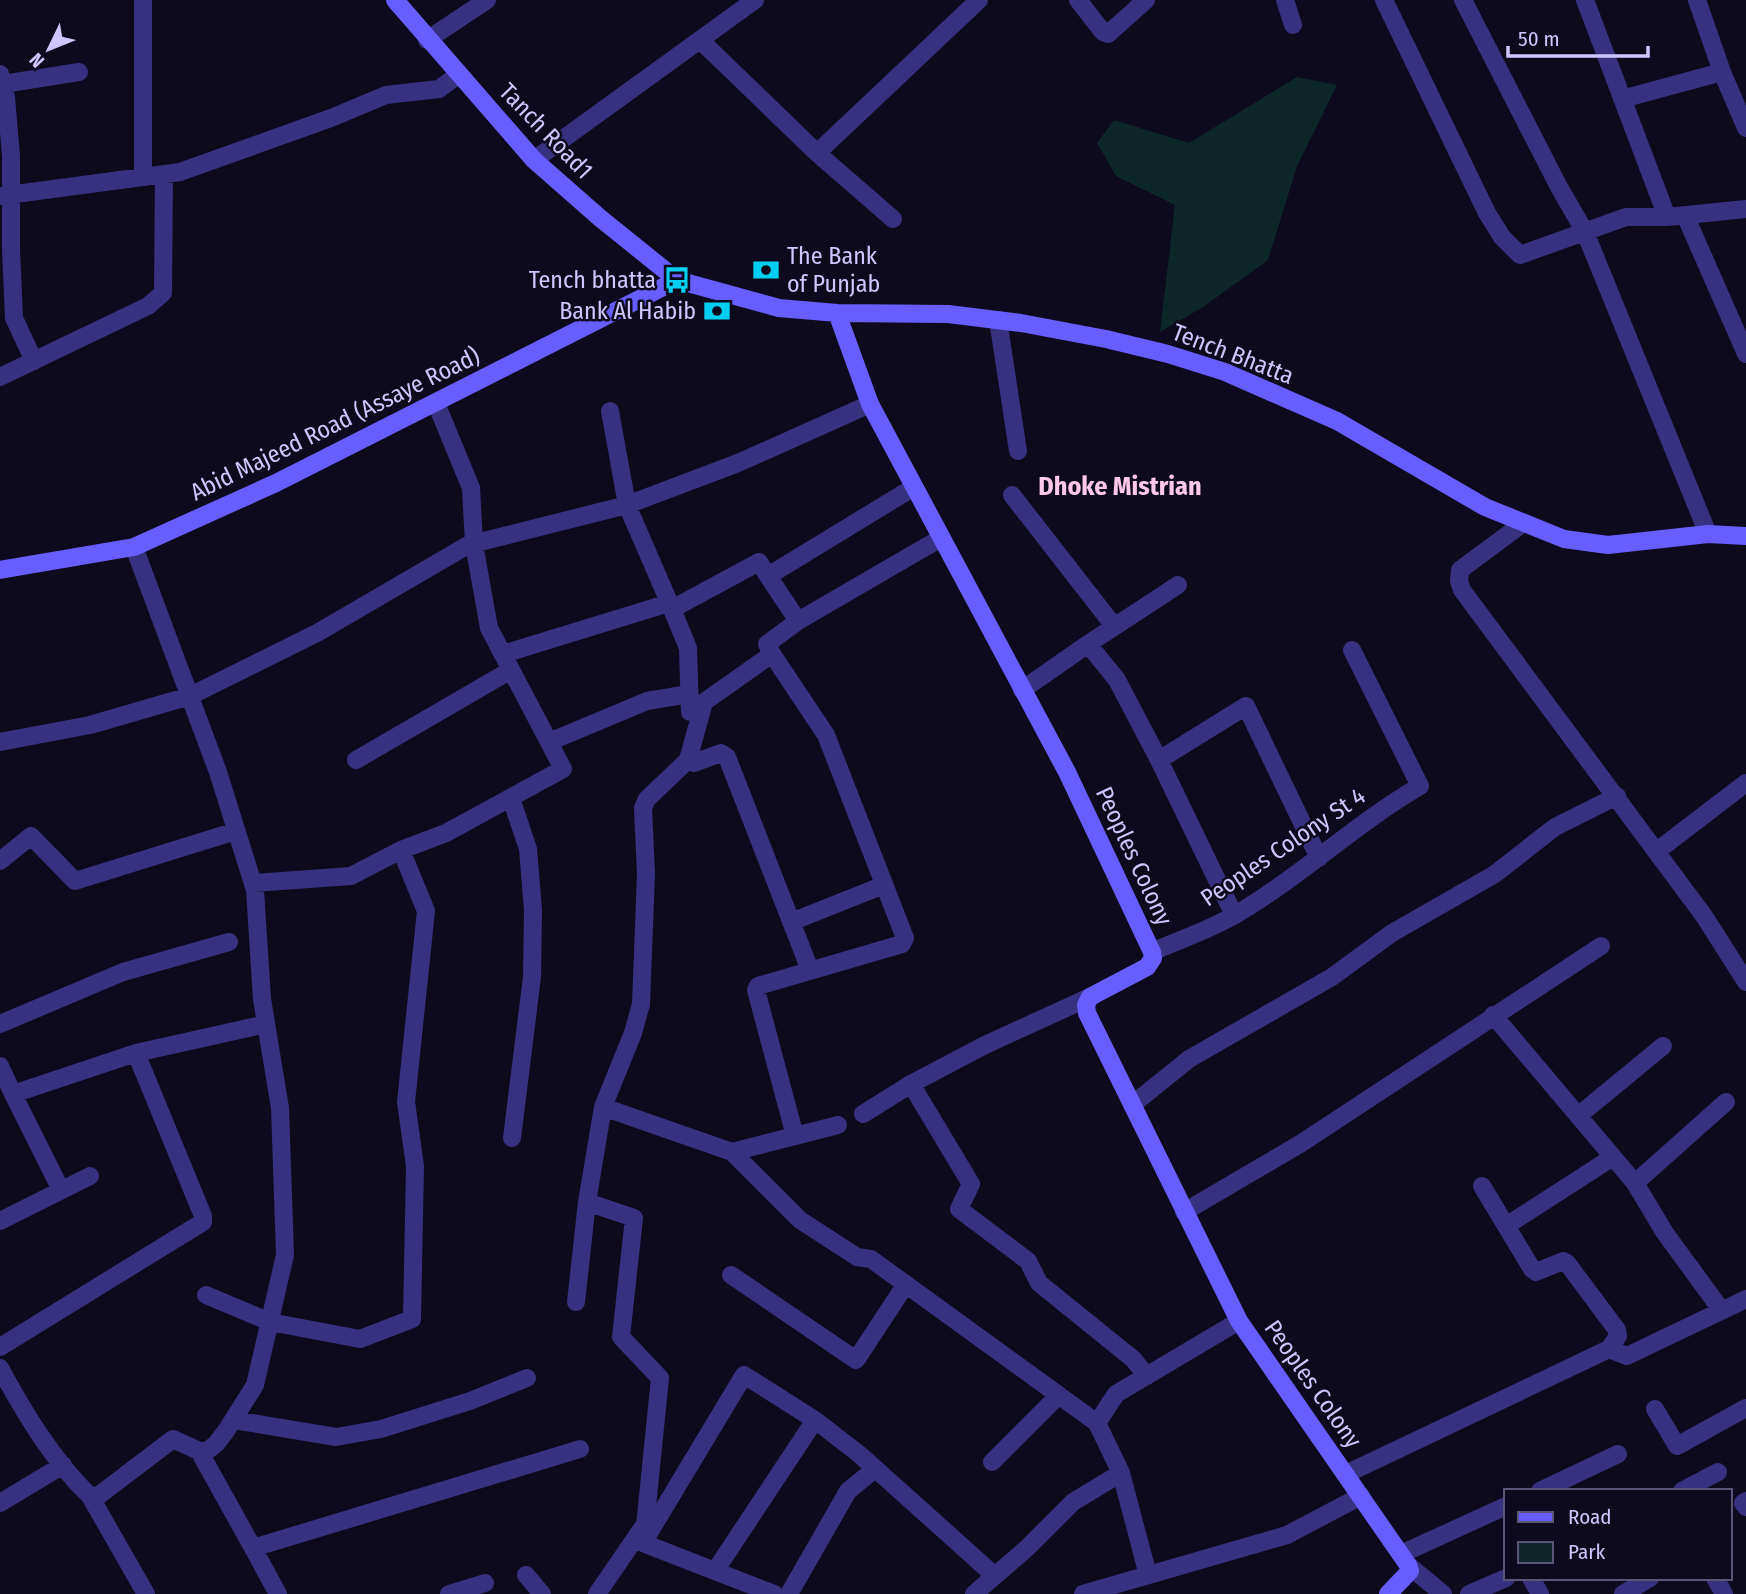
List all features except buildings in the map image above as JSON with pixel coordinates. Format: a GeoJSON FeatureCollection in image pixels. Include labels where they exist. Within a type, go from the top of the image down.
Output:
{"type":"FeatureCollection","features":[{"type":"Feature","properties":{"kind":"street"},"geometry":{"type":"LineString","coordinates":[[143,0],[144,177]]}},
{"type":"Feature","properties":{"kind":"street","name":"Tanch Road1"},"geometry":{"type":"LineString","coordinates":[[395,0],[534,160],[677,280]]}},
{"type":"Feature","properties":{"kind":"street"},"geometry":{"type":"LineString","coordinates":[[427,40],[487,0]]}},
{"type":"Feature","properties":{"kind":"street"},"geometry":{"type":"LineString","coordinates":[[534,160],[755,0]]}},
{"type":"Feature","properties":{"kind":"street"},"geometry":{"type":"LineString","coordinates":[[817,153],[979,0]]}},
{"type":"Feature","properties":{"kind":"street"},"geometry":{"type":"LineString","coordinates":[[1078,0],[1103,32],[1108,34],[1146,0]]}},
{"type":"Feature","properties":{"kind":"street"},"geometry":{"type":"LineString","coordinates":[[1284,0],[1293,25]]}},
{"type":"Feature","properties":{"kind":"street"},"geometry":{"type":"LineString","coordinates":[[1384,0],[1487,213],[1502,237],[1520,255],[1626,218],[1746,209]]}},
{"type":"Feature","properties":{"kind":"street"},"geometry":{"type":"LineString","coordinates":[[1464,0],[1559,187],[1585,232],[1708,534]]}},
{"type":"Feature","properties":{"kind":"street"},"geometry":{"type":"LineString","coordinates":[[1586,0],[1622,99],[1676,216],[1746,354]]}},
{"type":"Feature","properties":{"kind":"street"},"geometry":{"type":"LineString","coordinates":[[1697,0],[1722,72],[1746,128]]}},
{"type":"Feature","properties":{"kind":"street"},"geometry":{"type":"LineString","coordinates":[[700,40],[817,153],[894,219]]}},
{"type":"Feature","properties":{"kind":"street"},"geometry":{"type":"LineString","coordinates":[[34,361],[14,318],[6,195],[11,156],[6,97],[1,79],[79,72]]}},
{"type":"Feature","properties":{"kind":"street"},"geometry":{"type":"LineString","coordinates":[[1622,99],[1722,72]]}},
{"type":"Feature","properties":{"kind":"street"},"geometry":{"type":"LineString","coordinates":[[6,195],[192,168],[331,118],[386,95],[439,89],[458,75]]}},
{"type":"Feature","properties":{"kind":"street"},"geometry":{"type":"LineString","coordinates":[[0,377],[148,306],[163,293],[164,174]]}},
{"type":"Feature","properties":{"kind":"street","name":"Tench Bhatta"},"geometry":{"type":"LineString","coordinates":[[677,280],[779,308],[837,313],[948,314],[1105,339],[1168,354],[1225,372],[1337,421],[1485,507],[1564,539],[1608,545],[1708,534],[1746,536]]}},
{"type":"Feature","properties":{"kind":"street","name":"Abid Majeed Road (Assaye Road)"},"geometry":{"type":"LineString","coordinates":[[0,570],[134,547],[276,483],[677,280]]}},
{"type":"Feature","properties":{"kind":"street","name":"Peoples Colony"},"geometry":{"type":"LineString","coordinates":[[837,313],[870,404],[1066,772],[1152,952],[1153,958],[1147,967],[1090,997],[1086,1004],[1087,1013],[1239,1321],[1405,1560]]}},
{"type":"Feature","properties":{"kind":"street"},"geometry":{"type":"LineString","coordinates":[[998,320],[1018,452]]}},
{"type":"Feature","properties":{"kind":"street"},"geometry":{"type":"LineString","coordinates":[[253,883],[351,876],[401,850],[446,833],[563,769],[489,628],[474,544],[471,488],[436,403]]}},
{"type":"Feature","properties":{"kind":"street"},"geometry":{"type":"LineString","coordinates":[[0,743],[90,724],[190,696],[317,633],[474,544],[627,505],[738,463],[870,404]]}},
{"type":"Feature","properties":{"kind":"street"},"geometry":{"type":"LineString","coordinates":[[576,1302],[586,1202],[603,1107],[633,1033],[641,1004],[646,874],[643,808],[647,799],[688,760],[697,698],[688,648],[627,505],[610,411]]}},
{"type":"Feature","properties":{"kind":"street"},"geometry":{"type":"LineString","coordinates":[[768,576],[914,487]]}},
{"type":"Feature","properties":{"kind":"street"},"geometry":{"type":"LineString","coordinates":[[1012,495],[1114,626]]}},
{"type":"Feature","properties":{"kind":"street"},"geometry":{"type":"LineString","coordinates":[[1522,524],[1460,570],[1458,581],[1462,590],[1704,916],[1740,960],[1746,982]]}},
{"type":"Feature","properties":{"kind":"street"},"geometry":{"type":"LineString","coordinates":[[795,1136],[756,990],[758,986],[905,942],[905,938],[826,735],[767,644],[798,621],[941,538]]}},
{"type":"Feature","properties":{"kind":"street"},"geometry":{"type":"LineString","coordinates":[[90,1496],[98,1496],[173,1439],[199,1451],[207,1451],[216,1444],[256,1385],[285,1255],[280,1108],[262,999],[253,883],[218,772],[134,547]]}},
{"type":"Feature","properties":{"kind":"street"},"geometry":{"type":"LineString","coordinates":[[356,761],[507,662],[671,606],[759,562],[798,621]]}},
{"type":"Feature","properties":{"kind":"street"},"geometry":{"type":"LineString","coordinates":[[1022,690],[1178,585]]}},
{"type":"Feature","properties":{"kind":"street"},"geometry":{"type":"LineString","coordinates":[[1088,644],[1117,681],[1159,760],[1234,915]]}},
{"type":"Feature","properties":{"kind":"street","name":"Peoples Colony St 4"},"geometry":{"type":"LineString","coordinates":[[1152,952],[1234,915],[1420,786],[1352,650]]}},
{"type":"Feature","properties":{"kind":"street"},"geometry":{"type":"LineString","coordinates":[[549,743],[647,701],[697,698],[772,654]]}},
{"type":"Feature","properties":{"kind":"street"},"geometry":{"type":"LineString","coordinates":[[1159,760],[1246,706],[1319,858]]}},
{"type":"Feature","properties":{"kind":"street"},"geometry":{"type":"LineString","coordinates":[[688,760],[694,763],[721,753],[727,757],[810,970]]}},
{"type":"Feature","properties":{"kind":"street"},"geometry":{"type":"LineString","coordinates":[[1657,851],[1746,783]]}},
{"type":"Feature","properties":{"kind":"street"},"geometry":{"type":"LineString","coordinates":[[1132,1105],[1189,1059],[1332,977],[1392,933],[1495,874],[1555,827],[1617,796]]}},
{"type":"Feature","properties":{"kind":"street"},"geometry":{"type":"LineString","coordinates":[[511,798],[528,849],[533,910],[532,977],[512,1138]]}},
{"type":"Feature","properties":{"kind":"street"},"geometry":{"type":"LineString","coordinates":[[0,861],[31,835],[75,881],[236,831]]}},
{"type":"Feature","properties":{"kind":"street"},"geometry":{"type":"LineString","coordinates":[[206,1295],[270,1322],[360,1339],[412,1320],[415,1167],[406,1102],[426,911],[401,850]]}},
{"type":"Feature","properties":{"kind":"street"},"geometry":{"type":"LineString","coordinates":[[791,922],[884,885]]}},
{"type":"Feature","properties":{"kind":"street"},"geometry":{"type":"LineString","coordinates":[[0,1024],[123,972],[229,942]]}},
{"type":"Feature","properties":{"kind":"street"},"geometry":{"type":"LineString","coordinates":[[1184,1212],[1300,1144],[1601,946]]}},
{"type":"Feature","properties":{"kind":"street"},"geometry":{"type":"LineString","coordinates":[[863,1114],[911,1084],[985,1045],[1090,997]]}},
{"type":"Feature","properties":{"kind":"street"},"geometry":{"type":"LineString","coordinates":[[1493,1015],[1635,1182],[1665,1233],[1721,1311]]}},
{"type":"Feature","properties":{"kind":"street"},"geometry":{"type":"LineString","coordinates":[[13,1094],[136,1053],[266,1024]]}},
{"type":"Feature","properties":{"kind":"street"},"geometry":{"type":"LineString","coordinates":[[1578,1116],[1663,1046]]}},
{"type":"Feature","properties":{"kind":"street"},"geometry":{"type":"LineString","coordinates":[[0,1347],[203,1222],[203,1216],[136,1053]]}},
{"type":"Feature","properties":{"kind":"street"},"geometry":{"type":"LineString","coordinates":[[0,1066],[61,1190]]}},
{"type":"Feature","properties":{"kind":"street"},"geometry":{"type":"LineString","coordinates":[[911,1084],[971,1184],[959,1209],[1028,1261],[1039,1283],[1132,1359],[1147,1376]]}},
{"type":"Feature","properties":{"kind":"street"},"geometry":{"type":"LineString","coordinates":[[1635,1182],[1726,1102]]}},
{"type":"Feature","properties":{"kind":"street"},"geometry":{"type":"LineString","coordinates":[[603,1107],[732,1153],[800,1220],[857,1256],[871,1259],[1097,1423],[1121,1472],[1148,1575]]}},
{"type":"Feature","properties":{"kind":"street"},"geometry":{"type":"LineString","coordinates":[[732,1153],[838,1125]]}},
{"type":"Feature","properties":{"kind":"street"},"geometry":{"type":"LineString","coordinates":[[1506,1226],[1613,1157]]}},
{"type":"Feature","properties":{"kind":"street"},"geometry":{"type":"LineString","coordinates":[[0,1221],[90,1176]]}},
{"type":"Feature","properties":{"kind":"street"},"geometry":{"type":"LineString","coordinates":[[1346,1474],[1609,1349],[1618,1336],[1617,1330],[1567,1264],[1563,1261],[1557,1262],[1536,1272],[1532,1269],[1482,1186]]}},
{"type":"Feature","properties":{"kind":"street"},"geometry":{"type":"LineString","coordinates":[[586,1202],[634,1218],[621,1337],[660,1378],[643,1543]]}},
{"type":"Feature","properties":{"kind":"street"},"geometry":{"type":"LineString","coordinates":[[731,1275],[856,1360],[906,1284]]}},
{"type":"Feature","properties":{"kind":"street"},"geometry":{"type":"LineString","coordinates":[[1609,1349],[1627,1356],[1746,1299]]}},
{"type":"Feature","properties":{"kind":"street"},"geometry":{"type":"LineString","coordinates":[[1097,1423],[1116,1394],[1239,1321]]}},
{"type":"Feature","properties":{"kind":"street"},"geometry":{"type":"LineString","coordinates":[[0,1368],[35,1427],[90,1496],[146,1594]]}},
{"type":"Feature","properties":{"kind":"street"},"geometry":{"type":"LineString","coordinates":[[643,1543],[744,1376],[816,1420],[995,1576]]}},
{"type":"Feature","properties":{"kind":"street"},"geometry":{"type":"LineString","coordinates":[[234,1420],[337,1437],[382,1429],[470,1401],[527,1378]]}},
{"type":"Feature","properties":{"kind":"street"},"geometry":{"type":"LineString","coordinates":[[992,1462],[1059,1395]]}},
{"type":"Feature","properties":{"kind":"street"},"geometry":{"type":"LineString","coordinates":[[1655,1409],[1678,1446],[1746,1408]]}},
{"type":"Feature","properties":{"kind":"street"},"geometry":{"type":"LineString","coordinates":[[715,1571],[816,1420]]}},
{"type":"Feature","properties":{"kind":"street"},"geometry":{"type":"LineString","coordinates":[[253,1548],[580,1449]]}},
{"type":"Feature","properties":{"kind":"street"},"geometry":{"type":"LineString","coordinates":[[199,1451],[278,1594]]}},
{"type":"Feature","properties":{"kind":"street"},"geometry":{"type":"LineString","coordinates":[[1544,1489],[1618,1454]]}},
{"type":"Feature","properties":{"kind":"street"},"geometry":{"type":"LineString","coordinates":[[0,1503],[63,1465]]}},
{"type":"Feature","properties":{"kind":"street"},"geometry":{"type":"LineString","coordinates":[[789,1594],[848,1490],[875,1469]]}},
{"type":"Feature","properties":{"kind":"street"},"geometry":{"type":"LineString","coordinates":[[974,1594],[1073,1502],[1121,1472]]}},
{"type":"Feature","properties":{"kind":"street"},"geometry":{"type":"LineString","coordinates":[[1686,1489],[1718,1472]]}},
{"type":"Feature","properties":{"kind":"street"},"geometry":{"type":"LineString","coordinates":[[1083,1594],[1287,1535],[1361,1496]]}},
{"type":"Feature","properties":{"kind":"street"},"geometry":{"type":"LineString","coordinates":[[1746,1501],[1743,1503],[1746,1507]]}},
{"type":"Feature","properties":{"kind":"street"},"geometry":{"type":"LineString","coordinates":[[1405,1560],[1504,1507]]}},
{"type":"Feature","properties":{"kind":"street"},"geometry":{"type":"LineString","coordinates":[[597,1594],[645,1524]]}},
{"type":"Feature","properties":{"kind":"street"},"geometry":{"type":"LineString","coordinates":[[643,1543],[715,1571],[752,1590],[774,1594]]}},
{"type":"Feature","properties":{"kind":"street"},"geometry":{"type":"LineString","coordinates":[[1388,1594],[1410,1571],[1405,1560]]}},
{"type":"Feature","properties":{"kind":"street"},"geometry":{"type":"LineString","coordinates":[[1405,1560],[1443,1594]]}},
{"type":"Feature","properties":{"kind":"street"},"geometry":{"type":"LineString","coordinates":[[526,1576],[542,1594]]}},
{"type":"Feature","properties":{"kind":"street"},"geometry":{"type":"LineString","coordinates":[[1469,1594],[1504,1579]]}},
{"type":"Feature","properties":{"kind":"street"},"geometry":{"type":"LineString","coordinates":[[1623,1594],[1647,1580]]}},
{"type":"Feature","properties":{"kind":"street"},"geometry":{"type":"LineString","coordinates":[[449,1594],[485,1583]]}},
{"type":"Feature","properties":{"kind":"green space"},"geometry":{"type":"Polygon","coordinates":[[[1297,77],[1337,85],[1297,166],[1268,260],[1203,307],[1160,332],[1175,205],[1116,176],[1097,143],[1114,120],[1189,143],[1297,77]]]}},
{"type":"Feature","properties":{"kind":"place","name":"The Bank of Punjab"},"geometry":{"type":"Point","coordinates":[766,270]}},
{"type":"Feature","properties":{"kind":"place","name":"Tench bhatta"},"geometry":{"type":"Point","coordinates":[677,280]}},
{"type":"Feature","properties":{"kind":"place","name":"Bank Al Habib"},"geometry":{"type":"Point","coordinates":[717,311]}},
{"type":"Feature","properties":{"kind":"district","name":"Dhoke Mistrian"},"geometry":{"type":"Point","coordinates":[1120,486]}}]}
